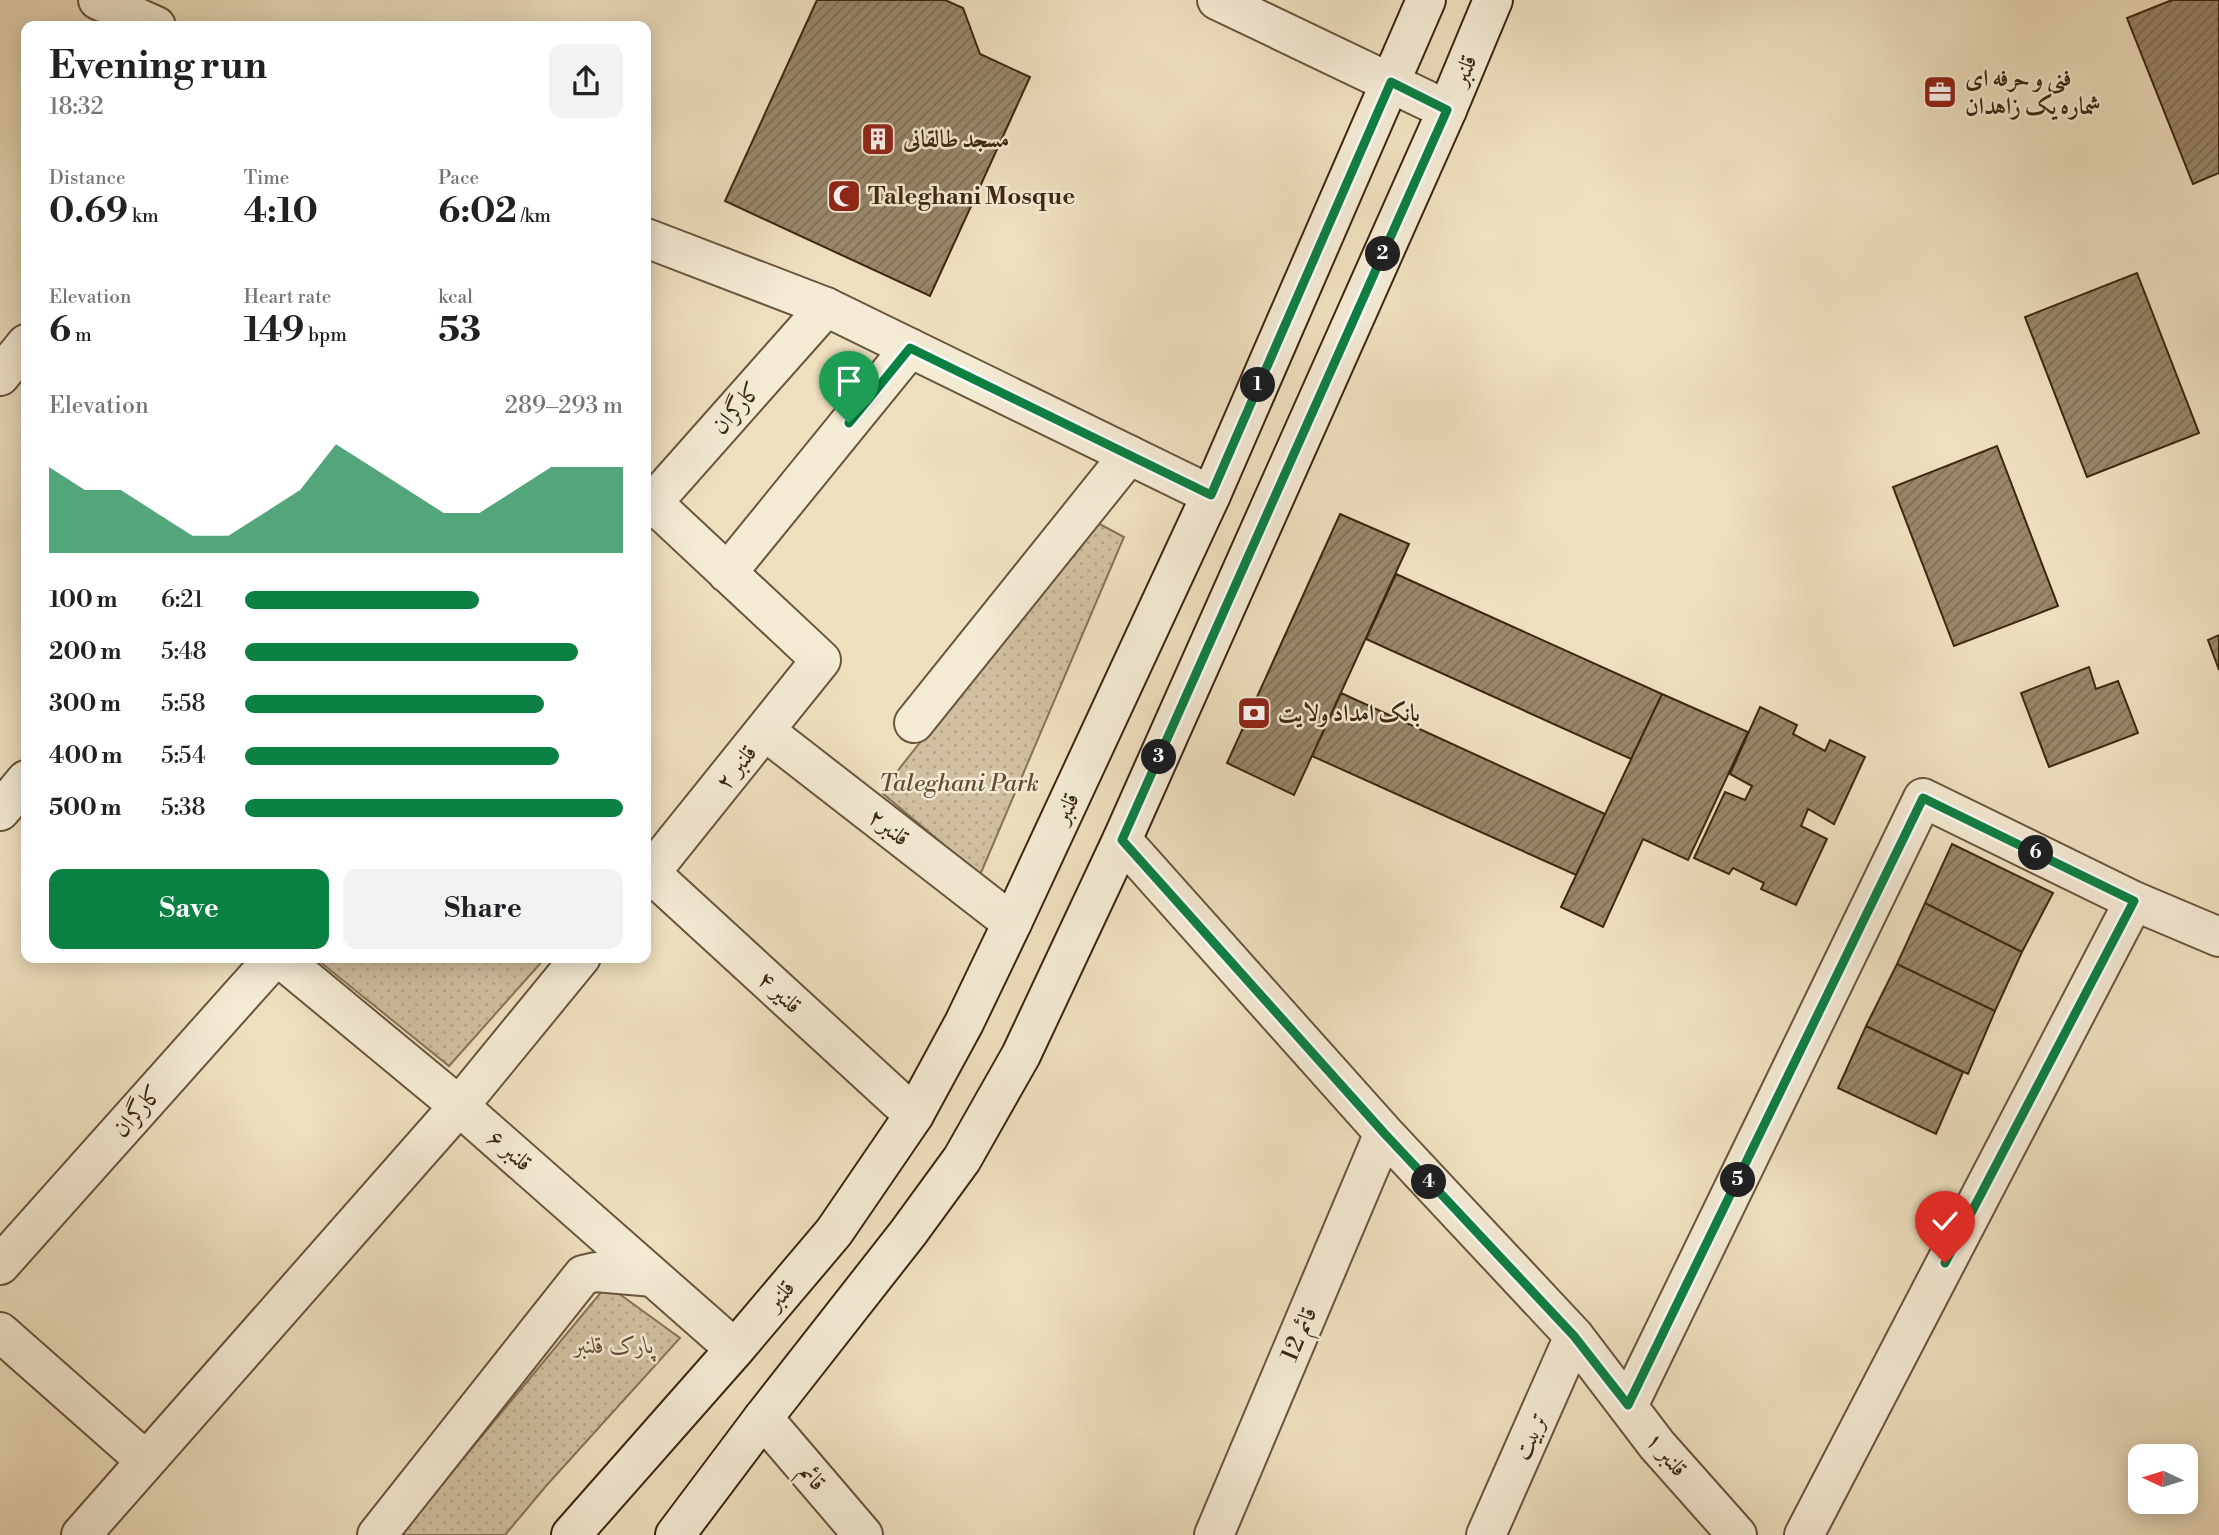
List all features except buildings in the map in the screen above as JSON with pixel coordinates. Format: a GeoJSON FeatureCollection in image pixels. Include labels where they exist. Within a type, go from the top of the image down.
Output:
{"type":"FeatureCollection","features":[{"type":"Feature","properties":{"kind":"street"},"geometry":{"type":"LineString","coordinates":[[98,0],[145,21]]}},
{"type":"Feature","properties":{"kind":"street"},"geometry":{"type":"LineString","coordinates":[[1217,0],[1447,110]]}},
{"type":"Feature","properties":{"kind":"street","name":"قلنبر"},"geometry":{"type":"LineString","coordinates":[[571,1535],[834,1232],[914,1115],[964,1023],[1012,923],[1211,495],[1426,0]]}},
{"type":"Feature","properties":{"kind":"street","name":"قلنبر"},"geometry":{"type":"LineString","coordinates":[[676,1535],[962,1159],[1021,1055],[1122,840],[1447,110],[1493,0]]}},
{"type":"Feature","properties":{"kind":"street"},"geometry":{"type":"LineString","coordinates":[[651,239],[826,307],[1211,495]]}},
{"type":"Feature","properties":{"kind":"street","name":"کارگران"},"geometry":{"type":"LineString","coordinates":[[651,504],[826,307]]}},
{"type":"Feature","properties":{"kind":"street"},"geometry":{"type":"LineString","coordinates":[[651,508],[727,573],[910,348]]}},
{"type":"Feature","properties":{"kind":"street"},"geometry":{"type":"LineString","coordinates":[[0,376],[21,350]]}},
{"type":"Feature","properties":{"kind":"street"},"geometry":{"type":"LineString","coordinates":[[914,723],[1129,455]]}},
{"type":"Feature","properties":{"kind":"street","name":"قلنبر ۲"},"geometry":{"type":"LineString","coordinates":[[651,868],[821,660],[727,573]]}},
{"type":"Feature","properties":{"kind":"street","name":"قلنبر۲"},"geometry":{"type":"LineString","coordinates":[[765,731],[1012,923]]}},
{"type":"Feature","properties":{"kind":"street"},"geometry":{"type":"LineString","coordinates":[[0,811],[21,786]]}},
{"type":"Feature","properties":{"kind":"street"},"geometry":{"type":"LineString","coordinates":[[1628,1405],[1923,798],[2134,901],[2219,937]]}},
{"type":"Feature","properties":{"kind":"street","name":"قلنبر ۱"},"geometry":{"type":"LineString","coordinates":[[1122,840],[1384,1133],[1574,1336],[1657,1445],[1737,1535]]}},
{"type":"Feature","properties":{"kind":"street","name":"قلنیر ۴"},"geometry":{"type":"LineString","coordinates":[[651,877],[914,1115]]}},
{"type":"Feature","properties":{"kind":"street"},"geometry":{"type":"LineString","coordinates":[[1804,1535],[2134,901]]}},
{"type":"Feature","properties":{"kind":"street","name":"کارگران"},"geometry":{"type":"LineString","coordinates":[[0,1265],[272,963]]}},
{"type":"Feature","properties":{"kind":"street","name":"قلنبر ۶"},"geometry":{"type":"LineString","coordinates":[[284,963],[459,1106],[735,1349]]}},
{"type":"Feature","properties":{"kind":"street"},"geometry":{"type":"LineString","coordinates":[[81,1535],[459,1106],[576,963]]}},
{"type":"Feature","properties":{"kind":"street","name":"قائم 12"},"geometry":{"type":"LineString","coordinates":[[1214,1535],[1384,1133]]}},
{"type":"Feature","properties":{"kind":"street"},"geometry":{"type":"LineString","coordinates":[[377,1535],[583,1275],[596,1272],[653,1277]]}},
{"type":"Feature","properties":{"kind":"street"},"geometry":{"type":"LineString","coordinates":[[0,1332],[146,1461]]}},
{"type":"Feature","properties":{"kind":"street","name":"تربیت"},"geometry":{"type":"LineString","coordinates":[[1486,1535],[1574,1336]]}},
{"type":"Feature","properties":{"kind":"street","name":"قائم"},"geometry":{"type":"LineString","coordinates":[[763,1418],[863,1535]]}},
{"type":"Feature","properties":{"kind":"green space","name":"Taleghani Park"},"geometry":{"type":"Polygon","coordinates":[[[1094,521],[1124,537],[980,875],[881,792],[1094,521]]]}},
{"type":"Feature","properties":{"kind":"green space"},"geometry":{"type":"Polygon","coordinates":[[[321,963],[541,963],[449,1066],[321,963]]]}},
{"type":"Feature","properties":{"kind":"green space","name":"پارک قلنبر"},"geometry":{"type":"Polygon","coordinates":[[[607,1285],[680,1338],[505,1535],[400,1535],[607,1285]]]}},
{"type":"Feature","properties":{"kind":"place","name":"فنی و حرفه ای شماره یک زاهدان"},"geometry":{"type":"Point","coordinates":[1940,92]}},
{"type":"Feature","properties":{"kind":"place","name":"مسجد طالقانی"},"geometry":{"type":"Point","coordinates":[878,139]}},
{"type":"Feature","properties":{"kind":"place","name":"Taleghani Mosque"},"geometry":{"type":"Point","coordinates":[844,196]}},
{"type":"Feature","properties":{"kind":"place","name":"بانک امداد ولایت"},"geometry":{"type":"Point","coordinates":[1254,713]}},
{"type":"Feature","properties":{"kind":"route"},"geometry":{"type":"LineString","coordinates":[[849,423],[910,348],[1211,495],[1391,82],[1447,110],[1122,840],[1384,1133],[1574,1336],[1628,1405],[1923,798],[2134,901],[1945,1263]]}}]}
